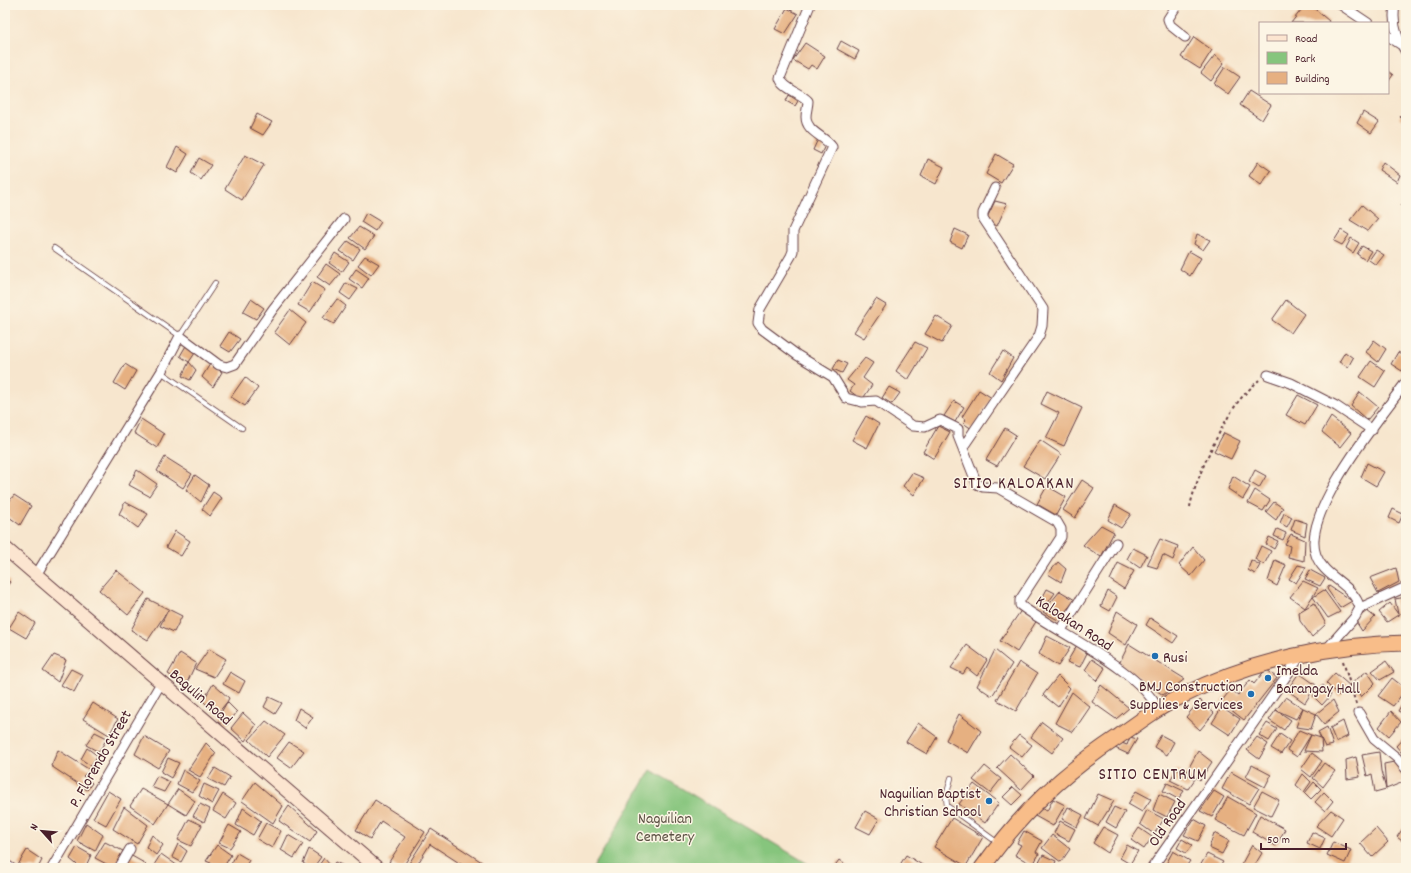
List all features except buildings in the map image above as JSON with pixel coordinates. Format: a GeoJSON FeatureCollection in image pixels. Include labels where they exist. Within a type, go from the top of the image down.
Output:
{"type":"FeatureCollection","features":[{"type":"Feature","properties":{"kind":"highway"},"geometry":{"type":"LineString","coordinates":[[982,868],[1023,815],[1084,759],[1158,709],[1185,694],[1236,673],[1300,655],[1341,648],[1406,643]]}},
{"type":"Feature","properties":{"kind":"main road","name":"Bagulin Road"},"geometry":{"type":"LineString","coordinates":[[5,548],[377,868]]}},
{"type":"Feature","properties":{"kind":"street","name":"Kaloakan Road"},"geometry":{"type":"LineString","coordinates":[[810,5],[802,21],[780,78],[783,84],[804,96],[808,101],[806,118],[808,123],[812,130],[829,142],[832,147],[793,231],[793,251],[791,256],[760,309],[758,323],[762,329],[797,355],[833,377],[846,398],[862,402],[876,401],[914,426],[920,428],[940,420],[958,429],[958,436],[973,479],[977,484],[983,487],[998,488],[1044,513],[1057,522],[1061,529],[1061,537],[1019,602],[1025,608],[1110,662],[1148,692],[1158,709]]}},
{"type":"Feature","properties":{"kind":"street"},"geometry":{"type":"LineString","coordinates":[[1176,5],[1168,19],[1170,25],[1185,37]]}},
{"type":"Feature","properties":{"kind":"street"},"geometry":{"type":"LineString","coordinates":[[1341,5],[1366,22]]}},
{"type":"Feature","properties":{"kind":"street"},"geometry":{"type":"LineString","coordinates":[[1395,5],[1393,23],[1400,44],[1406,52]]}},
{"type":"Feature","properties":{"kind":"street"},"geometry":{"type":"LineString","coordinates":[[1389,37],[1400,44]]}},
{"type":"Feature","properties":{"kind":"street"},"geometry":{"type":"LineString","coordinates":[[963,447],[1031,350],[1042,326],[1043,309],[983,218],[983,214],[995,188]]}},
{"type":"Feature","properties":{"kind":"street"},"geometry":{"type":"LineString","coordinates":[[36,575],[161,372],[180,336],[219,365],[227,367],[234,364],[273,309],[344,219]]}},
{"type":"Feature","properties":{"kind":"street"},"geometry":{"type":"LineString","coordinates":[[1268,374],[1291,383],[1336,406],[1372,430]]}},
{"type":"Feature","properties":{"kind":"street"},"geometry":{"type":"LineString","coordinates":[[1360,608],[1352,592],[1318,562],[1313,540],[1316,521],[1323,503],[1344,469],[1406,382]]}},
{"type":"Feature","properties":{"kind":"street"},"geometry":{"type":"LineString","coordinates":[[1061,630],[1116,543]]}},
{"type":"Feature","properties":{"kind":"street"},"geometry":{"type":"LineString","coordinates":[[1325,651],[1355,617],[1360,608],[1406,587]]}},
{"type":"Feature","properties":{"kind":"street","name":"Old Road"},"geometry":{"type":"LineString","coordinates":[[1152,868],[1300,655]]}},
{"type":"Feature","properties":{"kind":"street","name":"P. Florendo Street"},"geometry":{"type":"LineString","coordinates":[[52,868],[161,683]]}},
{"type":"Feature","properties":{"kind":"street"},"geometry":{"type":"LineString","coordinates":[[1359,713],[1374,739],[1397,758],[1406,769]]}},
{"type":"Feature","properties":{"kind":"street"},"geometry":{"type":"LineString","coordinates":[[119,868],[130,849]]}},
{"type":"Feature","properties":{"kind":"street"},"geometry":{"type":"LineString","coordinates":[[5,864],[11,868]]}},
{"type":"Feature","properties":{"kind":"lane"},"geometry":{"type":"LineString","coordinates":[[54,248],[180,336],[215,283]]}},
{"type":"Feature","properties":{"kind":"lane"},"geometry":{"type":"LineString","coordinates":[[161,372],[242,428]]}},
{"type":"Feature","properties":{"kind":"lane"},"geometry":{"type":"LineString","coordinates":[[951,778],[946,797],[947,806],[1000,844]]}},
{"type":"Feature","properties":{"kind":"path"},"geometry":{"type":"LineString","coordinates":[[1190,507],[1192,497],[1214,443],[1230,414],[1238,402],[1260,379],[1268,374]]}},
{"type":"Feature","properties":{"kind":"path"},"geometry":{"type":"LineString","coordinates":[[1341,648],[1351,691],[1359,713]]}},
{"type":"Feature","properties":{"kind":"green space","name":"Naguilian Cemetery"},"geometry":{"type":"Polygon","coordinates":[[[651,770],[815,868],[593,868],[651,770]]]}},
{"type":"Feature","properties":{"kind":"place","name":"Rusi"},"geometry":{"type":"Point","coordinates":[1155,656]}},
{"type":"Feature","properties":{"kind":"place","name":"Imelda Barangay Hall"},"geometry":{"type":"Point","coordinates":[1268,678]}},
{"type":"Feature","properties":{"kind":"place","name":"BMJ Construction Supplies & Services"},"geometry":{"type":"Point","coordinates":[1251,694]}},
{"type":"Feature","properties":{"kind":"place","name":"Naguilian Baptist Christian School"},"geometry":{"type":"Point","coordinates":[989,801]}},
{"type":"Feature","properties":{"kind":"district","name":"SITIO KALOAKAN"},"geometry":{"type":"Point","coordinates":[1014,482]}},
{"type":"Feature","properties":{"kind":"district","name":"SITIO CENTRUM"},"geometry":{"type":"Point","coordinates":[1153,773]}}]}
